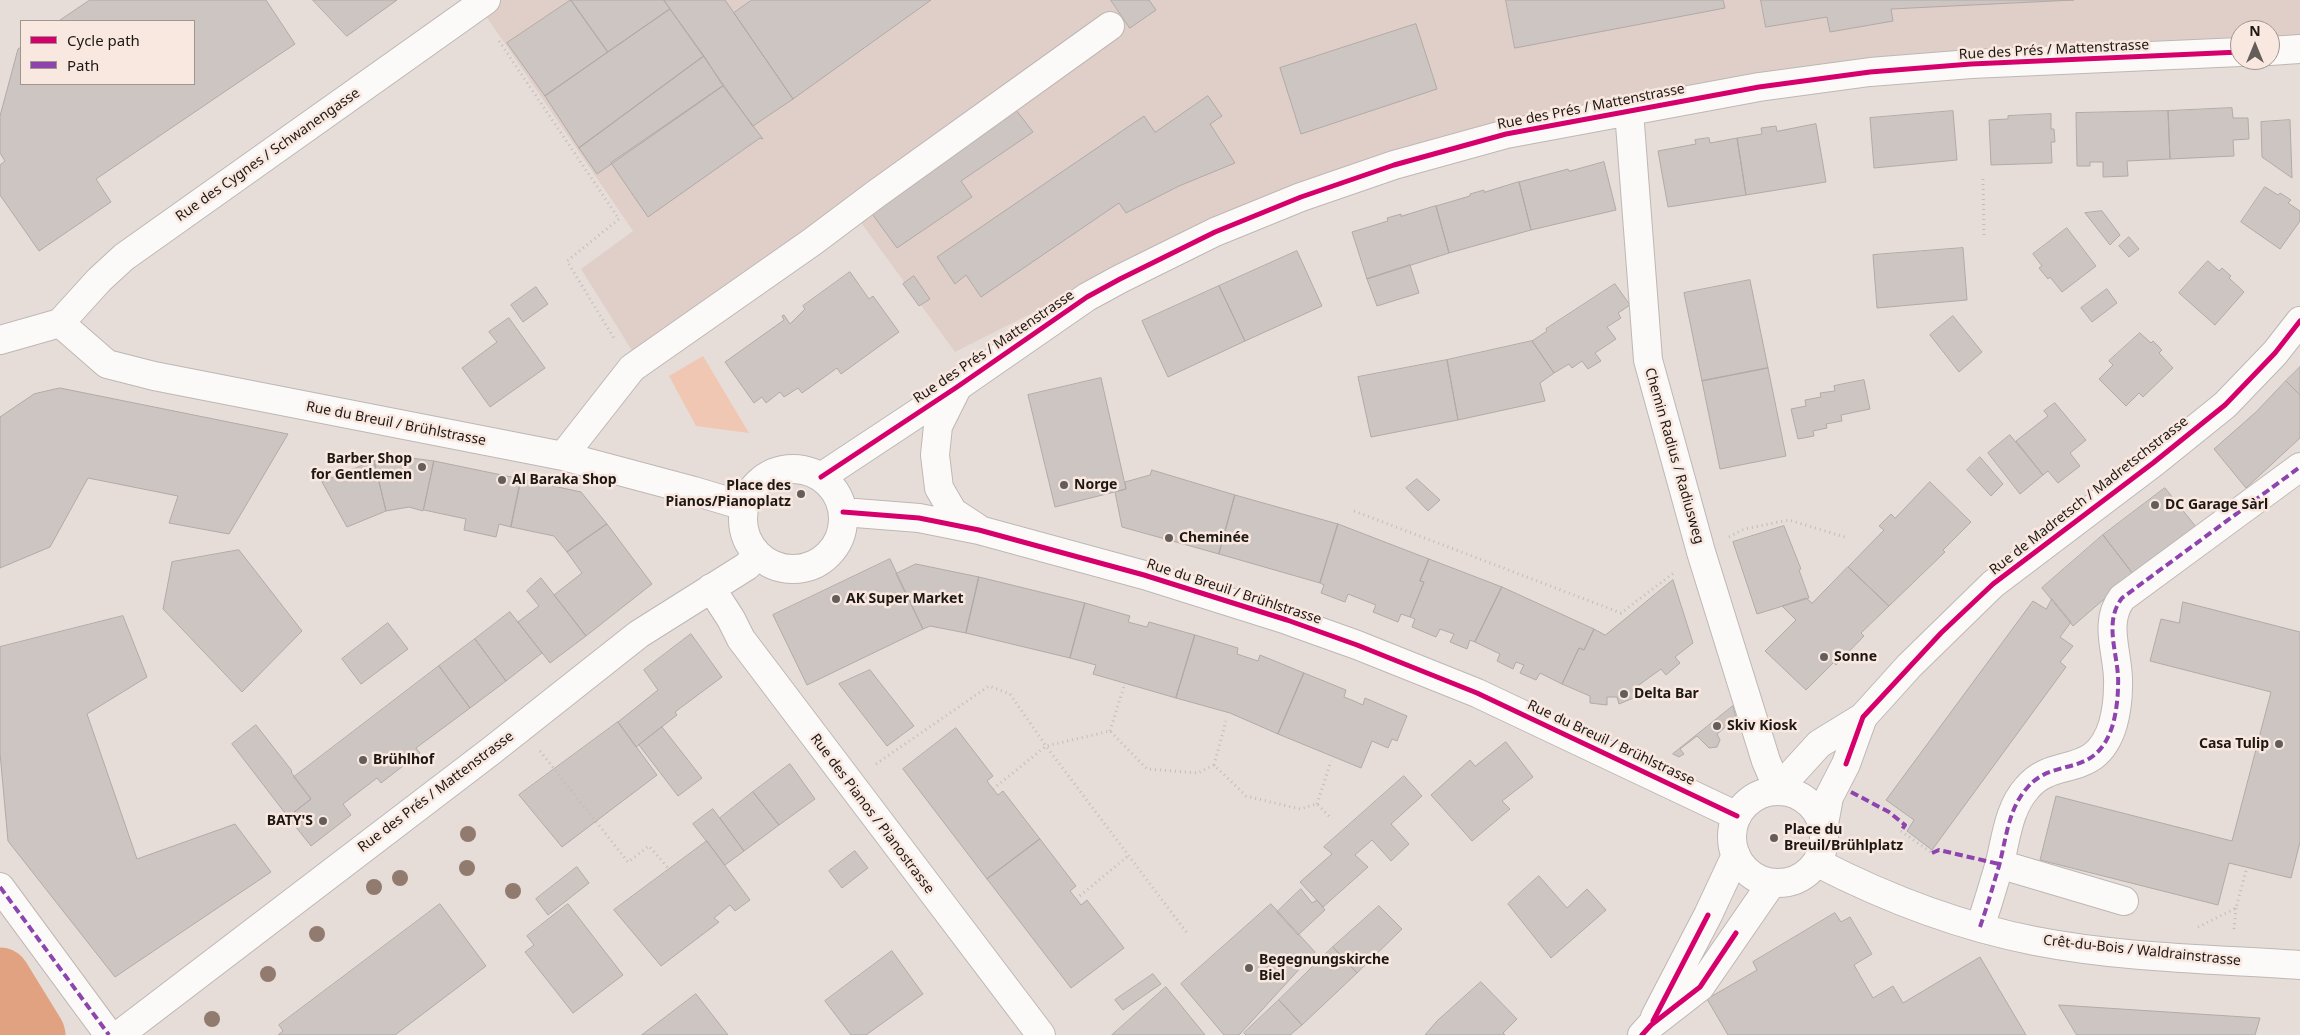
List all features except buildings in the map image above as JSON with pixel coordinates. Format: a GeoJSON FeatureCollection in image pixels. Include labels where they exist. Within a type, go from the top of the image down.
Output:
{"type":"FeatureCollection","features":[{"type":"Feature","properties":{"kind":"street","name":"Rue des Cygnes / Schwanengasse"},"geometry":{"type":"LineString","coordinates":[[60,323],[99,280],[124,257],[486,0]]}},
{"type":"Feature","properties":{"kind":"street"},"geometry":{"type":"LineString","coordinates":[[562,456],[632,368],[812,242],[1110,26]]}},
{"type":"Feature","properties":{"kind":"street"},"geometry":{"type":"LineString","coordinates":[[2280,50],[2300,49]]}},
{"type":"Feature","properties":{"kind":"street","name":"Rue des Prés / Mattenstrasse"},"geometry":{"type":"LineString","coordinates":[[821,477],[957,387],[1087,297],[1215,232],[1301,197],[1394,165],[1506,134],[1759,87],[1870,72],[1971,64],[2230,52]]}},
{"type":"Feature","properties":{"kind":"street","name":"Chemin Radius / Radiusweg"},"geometry":{"type":"LineString","coordinates":[[1629,111],[1648,360],[1701,552],[1766,761],[1778,789]]}},
{"type":"Feature","properties":{"kind":"street","name":"Rue de Madretsch / Madretschstrasse"},"geometry":{"type":"LineString","coordinates":[[1778,789],[1819,744],[1863,717],[1908,666],[1993,584],[2153,463],[2225,405],[2275,353],[2300,321]]}},
{"type":"Feature","properties":{"kind":"street"},"geometry":{"type":"LineString","coordinates":[[0,340],[60,323]]}},
{"type":"Feature","properties":{"kind":"street","name":"Rue du Breuil / Brühlstrasse"},"geometry":{"type":"LineString","coordinates":[[60,323],[107,364],[154,376],[562,456],[744,506]]}},
{"type":"Feature","properties":{"kind":"street"},"geometry":{"type":"LineString","coordinates":[[957,387],[938,426],[936,455],[939,488],[953,512],[979,530]]}},
{"type":"Feature","properties":{"kind":"street"},"geometry":{"type":"LineString","coordinates":[[1980,927],[2012,814],[2027,787],[2050,771],[2077,765],[2098,753],[2113,724],[2119,685],[2113,639],[2114,608],[2122,598],[2300,467]]}},
{"type":"Feature","properties":{"kind":"street"},"geometry":{"type":"LineString","coordinates":[[795,469],[808,471],[821,477],[839,499],[843,512],[842,528],[838,543],[828,555],[815,564],[800,569],[784,569],[770,564],[757,555],[749,544],[744,532],[742,519],[744,506],[749,494],[757,483],[768,475],[781,470],[795,469]]}},
{"type":"Feature","properties":{"kind":"street","name":"Rue du Breuil / Brühlstrasse"},"geometry":{"type":"LineString","coordinates":[[843,512],[919,518],[979,530],[1144,575],[1287,620],[1357,645],[1477,693],[1737,816]]}},
{"type":"Feature","properties":{"kind":"street","name":"Rue des Prés / Mattenstrasse"},"geometry":{"type":"LineString","coordinates":[[119,1035],[491,751],[639,634],[747,566],[757,555]]}},
{"type":"Feature","properties":{"kind":"street","name":"Rue des Pianos / Pianostrasse"},"geometry":{"type":"LineString","coordinates":[[710,588],[731,619],[741,640],[1041,1035]]}},
{"type":"Feature","properties":{"kind":"street","name":"Rue de Madretsch / Madretschstrasse"},"geometry":{"type":"LineString","coordinates":[[1824,824],[1829,797],[1846,764],[1863,717]]}},
{"type":"Feature","properties":{"kind":"street"},"geometry":{"type":"LineString","coordinates":[[1778,789],[1790,791],[1811,802],[1819,812],[1824,824],[1824,842],[1818,863],[1798,878],[1787,882],[1771,884],[1756,879],[1743,869],[1736,855],[1732,833],[1737,816],[1746,804],[1757,796],[1778,789]]}},
{"type":"Feature","properties":{"kind":"street"},"geometry":{"type":"LineString","coordinates":[[1651,1032],[1736,855]]}},
{"type":"Feature","properties":{"kind":"street","name":"Crêt-du-Bois / Waldrainstrasse"},"geometry":{"type":"LineString","coordinates":[[1818,863],[1866,887],[1936,915],[2035,941],[2095,950],[2300,965]]}},
{"type":"Feature","properties":{"kind":"street"},"geometry":{"type":"LineString","coordinates":[[1999,864],[2124,901]]}},
{"type":"Feature","properties":{"kind":"street"},"geometry":{"type":"LineString","coordinates":[[1651,1032],[1700,987],[1771,884]]}},
{"type":"Feature","properties":{"kind":"street"},"geometry":{"type":"LineString","coordinates":[[0,887],[109,1035]]}},
{"type":"Feature","properties":{"kind":"path"},"geometry":{"type":"LineString","coordinates":[[499,41],[619,219],[567,261],[632,368]]}},
{"type":"Feature","properties":{"kind":"path"},"geometry":{"type":"LineString","coordinates":[[1983,179],[1984,238]]}},
{"type":"Feature","properties":{"kind":"path"},"geometry":{"type":"LineString","coordinates":[[1354,511],[1621,613],[1701,552],[1744,529],[1789,520],[1848,538]]}},
{"type":"Feature","properties":{"kind":"path"},"geometry":{"type":"LineString","coordinates":[[1110,731],[1125,683]]}},
{"type":"Feature","properties":{"kind":"path"},"geometry":{"type":"LineString","coordinates":[[872,766],[988,686],[1010,694],[1046,746],[1187,933]]}},
{"type":"Feature","properties":{"kind":"path"},"geometry":{"type":"LineString","coordinates":[[1110,731],[1147,769],[1198,773],[1214,765],[1226,721]]}},
{"type":"Feature","properties":{"kind":"path"},"geometry":{"type":"LineString","coordinates":[[993,789],[1046,746],[1110,731]]}},
{"type":"Feature","properties":{"kind":"path"},"geometry":{"type":"LineString","coordinates":[[535,745],[628,862],[649,846],[668,868]]}},
{"type":"Feature","properties":{"kind":"path"},"geometry":{"type":"LineString","coordinates":[[1316,804],[1331,761]]}},
{"type":"Feature","properties":{"kind":"path"},"geometry":{"type":"LineString","coordinates":[[1214,765],[1246,796],[1300,809],[1316,804]]}},
{"type":"Feature","properties":{"kind":"path"},"geometry":{"type":"LineString","coordinates":[[1316,804],[1332,819]]}},
{"type":"Feature","properties":{"kind":"path"},"geometry":{"type":"LineString","coordinates":[[1902,831],[1932,854]]}},
{"type":"Feature","properties":{"kind":"path"},"geometry":{"type":"LineString","coordinates":[[1076,899],[1128,856]]}},
{"type":"Feature","properties":{"kind":"path"},"geometry":{"type":"LineString","coordinates":[[2235,927],[2236,908],[2247,867]]}},
{"type":"Feature","properties":{"kind":"path"},"geometry":{"type":"LineString","coordinates":[[2190,931],[2236,908]]}},
{"type":"Feature","properties":{"kind":"shaded area"},"geometry":{"type":"Polygon","coordinates":[[[475,0],[2300,0],[2300,35],[2280,36],[2280,20],[2230,20],[2230,39],[1862,60],[1222,217],[955,352],[846,202],[636,357],[581,269],[633,231],[475,0]]]}},
{"type":"Feature","properties":{"kind":"shaded area"},"geometry":{"type":"Polygon","coordinates":[[[703,356],[749,433],[696,426],[669,376],[703,356]]]}},
{"type":"Feature","properties":{"kind":"waterway"},"geometry":{"type":"LineString","coordinates":[[0,978],[35,1035]]}},
{"type":"Feature","properties":{"kind":"marked path"},"geometry":{"type":"LineString","coordinates":[[1980,927],[1999,866],[2008,825],[2021,796],[2038,778],[2049,772],[2085,761],[2106,742],[2113,724],[2118,691],[2118,675],[2112,630],[2113,619],[2116,608],[2122,598],[2300,467]]}},
{"type":"Feature","properties":{"kind":"marked path"},"geometry":{"type":"LineString","coordinates":[[1851,792],[1889,812],[1905,825],[1901,831]]}},
{"type":"Feature","properties":{"kind":"marked path"},"geometry":{"type":"LineString","coordinates":[[1932,853],[1939,850],[1999,864]]}},
{"type":"Feature","properties":{"kind":"marked path"},"geometry":{"type":"LineString","coordinates":[[0,887],[109,1035]]}},
{"type":"Feature","properties":{"kind":"cycle path"},"geometry":{"type":"LineString","coordinates":[[821,477],[957,387],[1087,297],[1120,279],[1215,232],[1301,197],[1394,165],[1506,134],[1759,87],[1870,72],[1971,64],[2230,52]]}},
{"type":"Feature","properties":{"kind":"cycle path"},"geometry":{"type":"LineString","coordinates":[[1846,764],[1863,717],[1941,633],[1993,584],[2153,463],[2225,405],[2275,353],[2300,321]]}},
{"type":"Feature","properties":{"kind":"cycle path"},"geometry":{"type":"LineString","coordinates":[[843,512],[919,518],[979,530],[1144,575],[1287,620],[1357,645],[1477,693],[1737,816]]}},
{"type":"Feature","properties":{"kind":"cycle path"},"geometry":{"type":"LineString","coordinates":[[1653,1021],[1708,915]]}},
{"type":"Feature","properties":{"kind":"cycle path"},"geometry":{"type":"LineString","coordinates":[[1642,1035],[1651,1025],[1700,987],[1736,933]]}},
{"type":"Feature","properties":{"kind":"place","name":"Barber Shop for Gentlemen"},"geometry":{"type":"Point","coordinates":[422,467]}},
{"type":"Feature","properties":{"kind":"place","name":"Al Baraka Shop"},"geometry":{"type":"Point","coordinates":[502,480]}},
{"type":"Feature","properties":{"kind":"place","name":"Norge"},"geometry":{"type":"Point","coordinates":[1064,485]}},
{"type":"Feature","properties":{"kind":"place","name":"Place des Pianos/Pianoplatz"},"geometry":{"type":"Point","coordinates":[801,494]}},
{"type":"Feature","properties":{"kind":"place","name":"DC Garage Sàrl"},"geometry":{"type":"Point","coordinates":[2155,505]}},
{"type":"Feature","properties":{"kind":"place","name":"Cheminée"},"geometry":{"type":"Point","coordinates":[1169,538]}},
{"type":"Feature","properties":{"kind":"place","name":"AK Super Market"},"geometry":{"type":"Point","coordinates":[836,599]}},
{"type":"Feature","properties":{"kind":"place","name":"Sonne"},"geometry":{"type":"Point","coordinates":[1824,657]}},
{"type":"Feature","properties":{"kind":"place","name":"Delta Bar"},"geometry":{"type":"Point","coordinates":[1624,694]}},
{"type":"Feature","properties":{"kind":"place","name":"Skiv Kiosk"},"geometry":{"type":"Point","coordinates":[1717,726]}},
{"type":"Feature","properties":{"kind":"place","name":"Casa Tulip"},"geometry":{"type":"Point","coordinates":[2279,744]}},
{"type":"Feature","properties":{"kind":"place","name":"Brühlhof"},"geometry":{"type":"Point","coordinates":[363,760]}},
{"type":"Feature","properties":{"kind":"place","name":"BATY'S"},"geometry":{"type":"Point","coordinates":[323,821]}},
{"type":"Feature","properties":{"kind":"place","name":"Place du Breuil/Brühlplatz"},"geometry":{"type":"Point","coordinates":[1774,838]}},
{"type":"Feature","properties":{"kind":"place","name":"Begegnungskirche Biel"},"geometry":{"type":"Point","coordinates":[1249,968]}}]}
